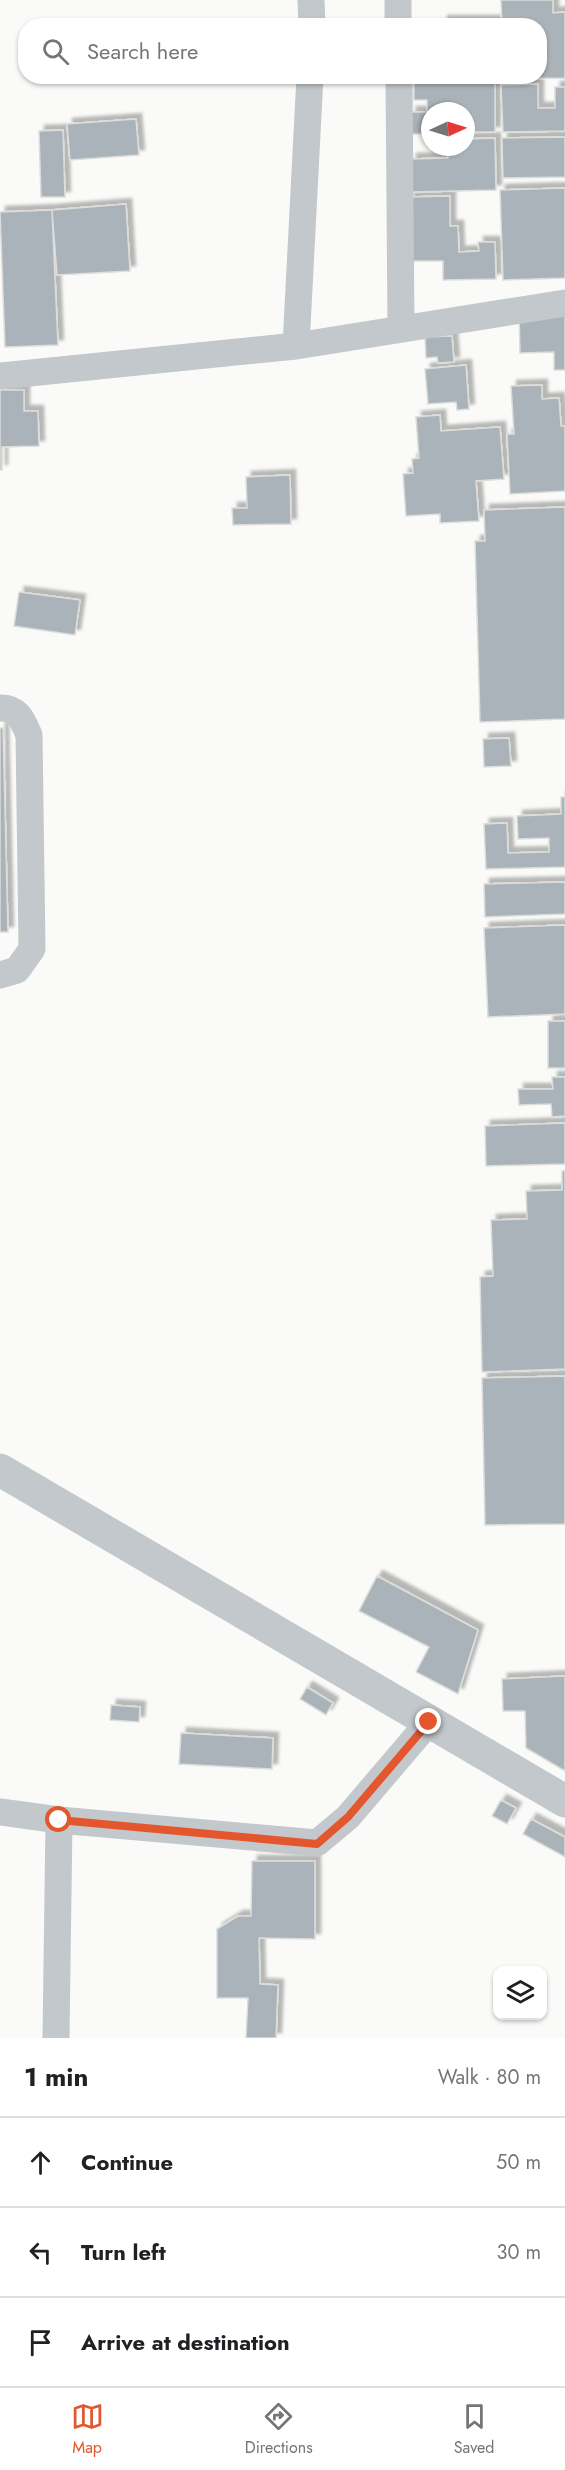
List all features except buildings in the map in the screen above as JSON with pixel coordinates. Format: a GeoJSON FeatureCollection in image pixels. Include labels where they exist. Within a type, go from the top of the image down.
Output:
{"type":"FeatureCollection","features":[{"type":"Feature","properties":{"kind":"street"},"geometry":{"type":"LineString","coordinates":[[311,0],[312,18]]}},
{"type":"Feature","properties":{"kind":"street"},"geometry":{"type":"LineString","coordinates":[[398,0],[398,18]]}},
{"type":"Feature","properties":{"kind":"street"},"geometry":{"type":"LineString","coordinates":[[296,346],[310,84]]}},
{"type":"Feature","properties":{"kind":"street"},"geometry":{"type":"LineString","coordinates":[[399,84],[401,329]]}},
{"type":"Feature","properties":{"kind":"street"},"geometry":{"type":"LineString","coordinates":[[0,376],[296,346],[565,303]]}},
{"type":"Feature","properties":{"kind":"street"},"geometry":{"type":"LineString","coordinates":[[0,708],[8,708],[22,718],[29,735],[32,949],[17,970],[0,975]]}},
{"type":"Feature","properties":{"kind":"street"},"geometry":{"type":"LineString","coordinates":[[0,1470],[565,1801]]}},
{"type":"Feature","properties":{"kind":"street"},"geometry":{"type":"LineString","coordinates":[[0,1812],[59,1820],[317,1844],[348,1817],[429,1722]]}},
{"type":"Feature","properties":{"kind":"street"},"geometry":{"type":"LineString","coordinates":[[56,2038],[59,1820]]}},
{"type":"Feature","properties":{"kind":"route"},"geometry":{"type":"LineString","coordinates":[[59,1820],[317,1844],[348,1817],[429,1722]]}}]}
